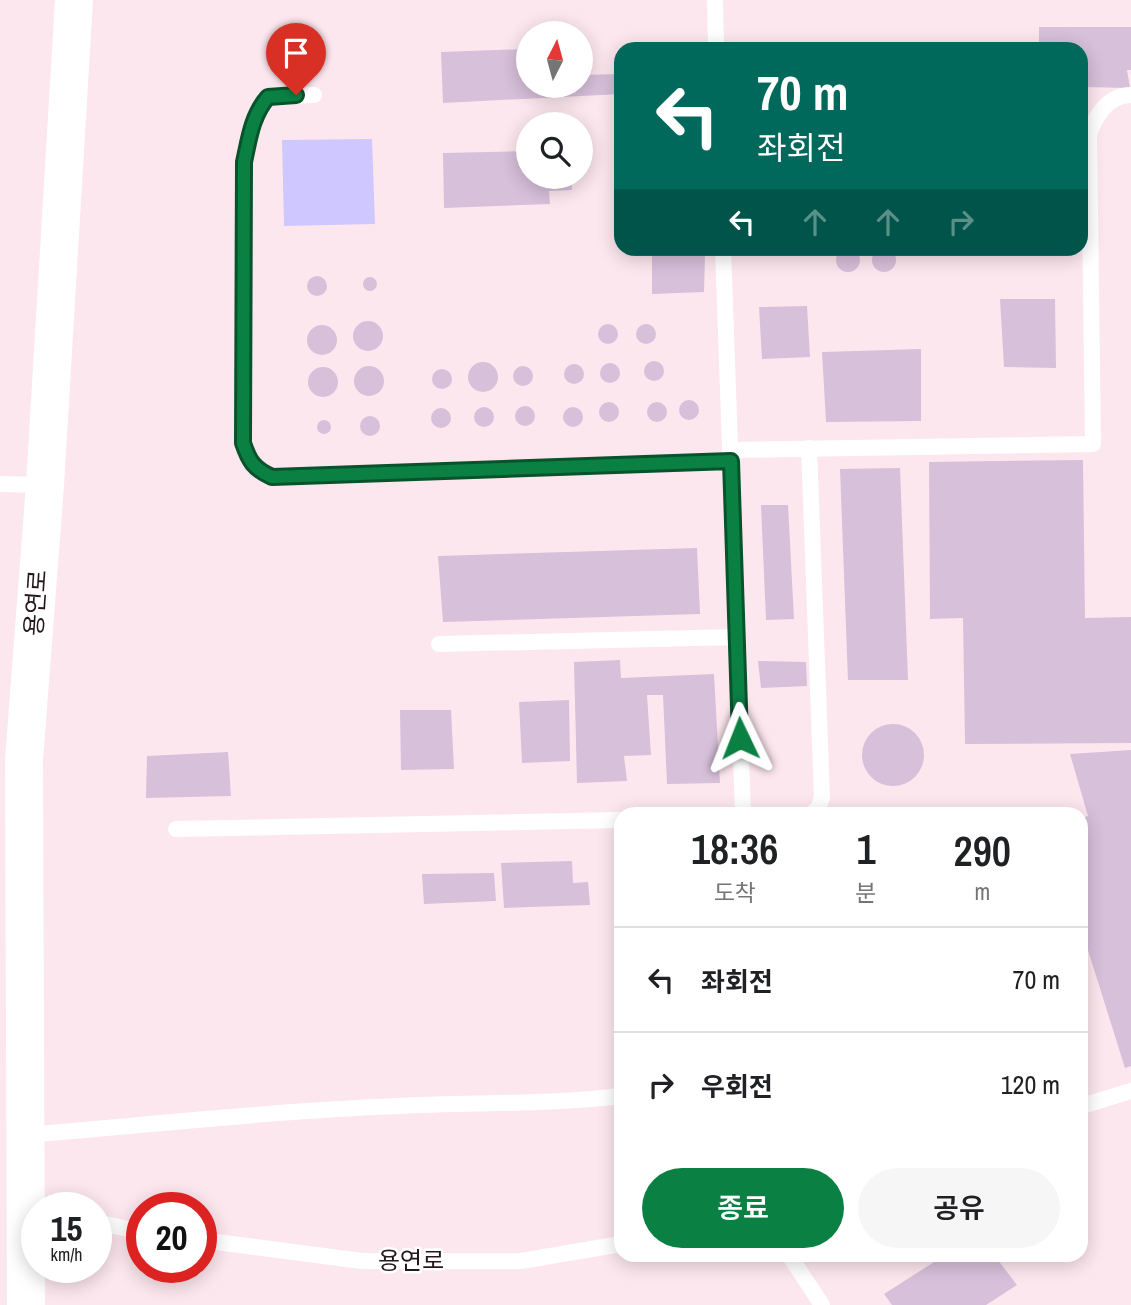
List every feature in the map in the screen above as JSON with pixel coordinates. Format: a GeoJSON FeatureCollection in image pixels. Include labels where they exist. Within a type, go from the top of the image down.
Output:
{"type":"FeatureCollection","features":[{"type":"Feature","properties":{"kind":"street","name":"용연로"},"geometry":{"type":"LineString","coordinates":[[30,1192],[25,1135],[23,760],[45,485],[74,0]]}},
{"type":"Feature","properties":{"kind":"street","name":"용연로"},"geometry":{"type":"LineString","coordinates":[[26,1305],[27,1283]]}},
{"type":"Feature","properties":{"kind":"lane"},"geometry":{"type":"LineString","coordinates":[[715,0],[716,42]]}},
{"type":"Feature","properties":{"kind":"lane"},"geometry":{"type":"LineString","coordinates":[[314,95],[268,97],[260,106],[244,162],[243,443],[248,460],[257,471],[272,477],[731,456],[809,449],[1093,444],[1089,135],[1104,106],[1124,95],[1131,95]]}},
{"type":"Feature","properties":{"kind":"lane"},"geometry":{"type":"LineString","coordinates":[[723,256],[743,807]]}},
{"type":"Feature","properties":{"kind":"lane"},"geometry":{"type":"LineString","coordinates":[[809,449],[822,797],[819,807]]}},
{"type":"Feature","properties":{"kind":"lane"},"geometry":{"type":"LineString","coordinates":[[0,484],[45,485]]}},
{"type":"Feature","properties":{"kind":"lane"},"geometry":{"type":"LineString","coordinates":[[439,644],[737,637]]}},
{"type":"Feature","properties":{"kind":"lane"},"geometry":{"type":"LineString","coordinates":[[176,829],[614,820]]}},
{"type":"Feature","properties":{"kind":"lane"},"geometry":{"type":"LineString","coordinates":[[1088,1104],[1131,1091]]}},
{"type":"Feature","properties":{"kind":"lane"},"geometry":{"type":"LineString","coordinates":[[25,1135],[319,1110],[399,1105],[575,1102],[614,1098]]}},
{"type":"Feature","properties":{"kind":"lane","name":"용연로"},"geometry":{"type":"LineString","coordinates":[[217,1242],[375,1261],[521,1261],[614,1245]]}},
{"type":"Feature","properties":{"kind":"lane"},"geometry":{"type":"LineString","coordinates":[[794,1262],[822,1305]]}},
{"type":"Feature","properties":{"kind":"shaded area"},"geometry":{"type":"Polygon","coordinates":[[[372,139],[375,224],[284,226],[282,140],[372,139]]]}},
{"type":"Feature","properties":{"kind":"building"},"geometry":{"type":"Polygon","coordinates":[[[1039,27],[1131,27],[1131,70],[1127,70],[1130,88],[1088,87],[1088,42],[1039,42],[1039,27]]]}},
{"type":"Feature","properties":{"kind":"building"},"geometry":{"type":"Polygon","coordinates":[[[516,49],[516,98],[542,98],[443,103],[441,52],[516,49]]]}},
{"type":"Feature","properties":{"kind":"building"},"geometry":{"type":"Polygon","coordinates":[[[614,74],[614,94],[593,95],[593,75],[614,74]]]}},
{"type":"Feature","properties":{"kind":"building"},"geometry":{"type":"Polygon","coordinates":[[[516,151],[516,189],[572,190],[549,191],[550,204],[444,208],[443,153],[516,151]]]}},
{"type":"Feature","properties":{"kind":"building"},"geometry":{"type":"Polygon","coordinates":[[[652,256],[705,256],[704,292],[652,294],[652,256]]]}},
{"type":"Feature","properties":{"kind":"building"},"geometry":{"type":"Polygon","coordinates":[[[837,256],[859,256],[857,269],[848,272],[839,269],[837,256]]]}},
{"type":"Feature","properties":{"kind":"building"},"geometry":{"type":"Polygon","coordinates":[[[873,256],[895,256],[895,265],[889,271],[879,271],[873,265],[873,256]]]}},
{"type":"Feature","properties":{"kind":"building"},"geometry":{"type":"Polygon","coordinates":[[[313,276],[321,276],[327,286],[321,296],[313,296],[307,290],[307,282],[313,276]]]}},
{"type":"Feature","properties":{"kind":"building"},"geometry":{"type":"Polygon","coordinates":[[[367,277],[373,277],[377,284],[373,291],[367,291],[363,287],[363,281],[367,277]]]}},
{"type":"Feature","properties":{"kind":"building"},"geometry":{"type":"Polygon","coordinates":[[[1000,299],[1055,299],[1056,368],[1004,367],[1000,299]]]}},
{"type":"Feature","properties":{"kind":"building"},"geometry":{"type":"Polygon","coordinates":[[[807,306],[810,357],[762,359],[759,307],[807,306]]]}},
{"type":"Feature","properties":{"kind":"building"},"geometry":{"type":"Polygon","coordinates":[[[368,321],[374,322],[382,330],[382,342],[374,350],[368,351],[362,350],[354,342],[353,336],[354,330],[362,322],[368,321]]]}},
{"type":"Feature","properties":{"kind":"building"},"geometry":{"type":"Polygon","coordinates":[[[604,324],[612,324],[618,334],[612,344],[604,344],[598,338],[598,330],[604,324]]]}},
{"type":"Feature","properties":{"kind":"building"},"geometry":{"type":"Polygon","coordinates":[[[646,324],[653,327],[656,334],[653,341],[646,344],[639,341],[636,334],[639,327],[646,324]]]}},
{"type":"Feature","properties":{"kind":"building"},"geometry":{"type":"Polygon","coordinates":[[[322,325],[328,326],[336,334],[336,346],[328,354],[322,355],[316,354],[308,346],[307,340],[308,334],[316,326],[322,325]]]}},
{"type":"Feature","properties":{"kind":"building"},"geometry":{"type":"Polygon","coordinates":[[[921,349],[921,421],[826,422],[822,352],[921,349]]]}},
{"type":"Feature","properties":{"kind":"building"},"geometry":{"type":"Polygon","coordinates":[[[650,361],[658,361],[664,371],[658,381],[650,381],[644,375],[644,367],[650,361]]]}},
{"type":"Feature","properties":{"kind":"building"},"geometry":{"type":"Polygon","coordinates":[[[483,362],[494,366],[498,377],[494,388],[483,392],[472,388],[468,377],[472,366],[483,362]]]}},
{"type":"Feature","properties":{"kind":"building"},"geometry":{"type":"Polygon","coordinates":[[[606,363],[614,363],[620,373],[614,383],[606,383],[600,377],[600,369],[606,363]]]}},
{"type":"Feature","properties":{"kind":"building"},"geometry":{"type":"Polygon","coordinates":[[[570,364],[578,364],[584,374],[578,384],[570,384],[564,378],[564,370],[570,364]]]}},
{"type":"Feature","properties":{"kind":"building"},"geometry":{"type":"Polygon","coordinates":[[[369,366],[380,370],[384,381],[380,392],[369,396],[358,392],[354,381],[358,370],[369,366]]]}},
{"type":"Feature","properties":{"kind":"building"},"geometry":{"type":"Polygon","coordinates":[[[523,366],[530,369],[533,376],[530,383],[523,386],[516,383],[513,376],[516,369],[523,366]]]}},
{"type":"Feature","properties":{"kind":"building"},"geometry":{"type":"Polygon","coordinates":[[[323,367],[329,368],[337,376],[337,388],[329,396],[323,397],[317,396],[309,388],[308,382],[309,376],[317,368],[323,367]]]}},
{"type":"Feature","properties":{"kind":"building"},"geometry":{"type":"Polygon","coordinates":[[[442,369],[449,372],[452,379],[449,386],[442,389],[435,386],[432,379],[435,372],[442,369]]]}},
{"type":"Feature","properties":{"kind":"building"},"geometry":{"type":"Polygon","coordinates":[[[689,400],[696,403],[699,410],[696,417],[689,420],[682,417],[679,410],[682,403],[689,400]]]}},
{"type":"Feature","properties":{"kind":"building"},"geometry":{"type":"Polygon","coordinates":[[[605,402],[613,402],[619,412],[613,422],[605,422],[599,416],[599,408],[605,402]]]}},
{"type":"Feature","properties":{"kind":"building"},"geometry":{"type":"Polygon","coordinates":[[[653,402],[661,402],[667,412],[661,422],[653,422],[647,416],[647,408],[653,402]]]}},
{"type":"Feature","properties":{"kind":"building"},"geometry":{"type":"Polygon","coordinates":[[[521,406],[529,406],[535,416],[529,426],[521,426],[515,420],[515,412],[521,406]]]}},
{"type":"Feature","properties":{"kind":"building"},"geometry":{"type":"Polygon","coordinates":[[[480,407],[488,407],[494,417],[488,427],[480,427],[474,421],[474,413],[480,407]]]}},
{"type":"Feature","properties":{"kind":"building"},"geometry":{"type":"Polygon","coordinates":[[[569,407],[577,407],[583,417],[577,427],[569,427],[563,421],[563,413],[569,407]]]}},
{"type":"Feature","properties":{"kind":"building"},"geometry":{"type":"Polygon","coordinates":[[[437,408],[445,408],[451,418],[445,428],[437,428],[431,422],[431,414],[437,408]]]}},
{"type":"Feature","properties":{"kind":"building"},"geometry":{"type":"Polygon","coordinates":[[[366,416],[374,416],[380,426],[374,436],[366,436],[360,430],[360,422],[366,416]]]}},
{"type":"Feature","properties":{"kind":"building"},"geometry":{"type":"Polygon","coordinates":[[[321,420],[327,420],[331,427],[327,434],[321,434],[317,430],[317,424],[321,420]]]}},
{"type":"Feature","properties":{"kind":"building"},"geometry":{"type":"Polygon","coordinates":[[[1083,460],[1085,618],[1131,617],[1131,743],[965,744],[963,618],[930,619],[929,462],[1083,460]]]}},
{"type":"Feature","properties":{"kind":"building"},"geometry":{"type":"Polygon","coordinates":[[[900,468],[908,680],[848,680],[840,469],[900,468]]]}},
{"type":"Feature","properties":{"kind":"building"},"geometry":{"type":"Polygon","coordinates":[[[761,505],[788,505],[794,619],[766,620],[761,505]]]}},
{"type":"Feature","properties":{"kind":"building"},"geometry":{"type":"Polygon","coordinates":[[[697,548],[700,614],[443,622],[438,556],[697,548]]]}},
{"type":"Feature","properties":{"kind":"building"},"geometry":{"type":"Polygon","coordinates":[[[620,660],[621,678],[714,674],[720,783],[667,784],[663,695],[647,695],[651,755],[624,756],[627,781],[577,783],[574,662],[620,660]]]}},
{"type":"Feature","properties":{"kind":"building"},"geometry":{"type":"Polygon","coordinates":[[[758,661],[806,662],[807,686],[761,688],[758,661]]]}},
{"type":"Feature","properties":{"kind":"building"},"geometry":{"type":"Polygon","coordinates":[[[569,700],[570,761],[522,763],[519,702],[569,700]]]}},
{"type":"Feature","properties":{"kind":"building"},"geometry":{"type":"Polygon","coordinates":[[[400,710],[451,710],[454,769],[401,770],[400,710]]]}},
{"type":"Feature","properties":{"kind":"building"},"geometry":{"type":"Polygon","coordinates":[[[893,724],[915,733],[924,755],[915,777],[893,786],[871,777],[862,755],[871,733],[893,724]]]}},
{"type":"Feature","properties":{"kind":"building"},"geometry":{"type":"Polygon","coordinates":[[[1131,750],[1131,1066],[1125,1068],[1088,950],[1088,807],[1085,807],[1070,754],[1131,750]]]}},
{"type":"Feature","properties":{"kind":"building"},"geometry":{"type":"Polygon","coordinates":[[[228,752],[231,796],[146,798],[147,756],[228,752]]]}},
{"type":"Feature","properties":{"kind":"building"},"geometry":{"type":"Polygon","coordinates":[[[572,861],[573,883],[588,882],[590,905],[504,908],[501,863],[572,861]]]}},
{"type":"Feature","properties":{"kind":"building"},"geometry":{"type":"Polygon","coordinates":[[[494,873],[496,901],[424,904],[422,874],[494,873]]]}},
{"type":"Feature","properties":{"kind":"building"},"geometry":{"type":"Polygon","coordinates":[[[934,1262],[999,1262],[1017,1285],[986,1305],[892,1305],[884,1294],[934,1262]]]}},
{"type":"Feature","properties":{"kind":"route"},"geometry":{"type":"LineString","coordinates":[[296,95],[268,97],[260,106],[244,162],[243,443],[248,460],[257,471],[272,477],[731,461],[740,738]]}}]}
